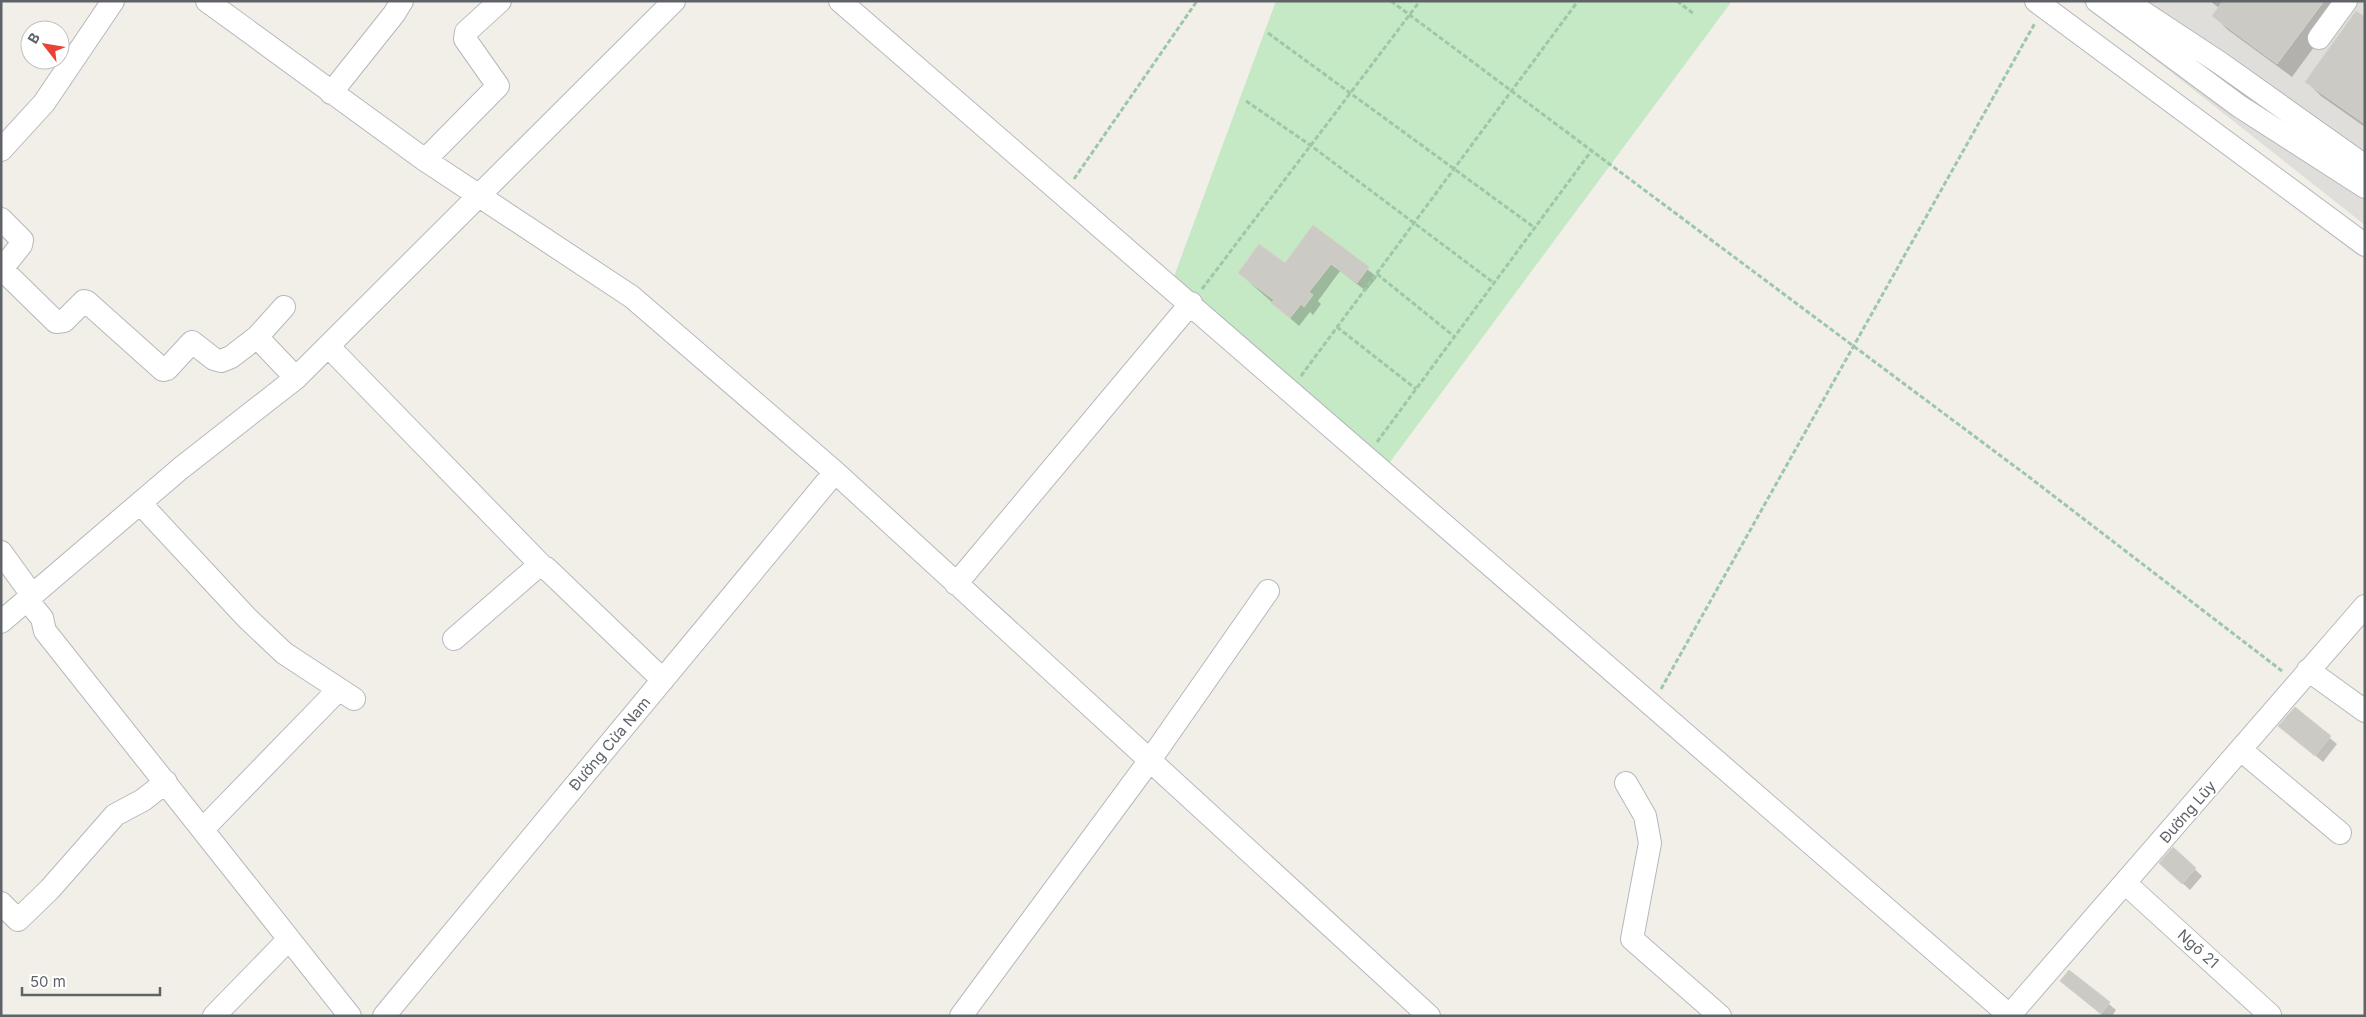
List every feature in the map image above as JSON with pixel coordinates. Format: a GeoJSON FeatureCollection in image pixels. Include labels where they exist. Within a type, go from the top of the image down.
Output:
{"type":"FeatureCollection","features":[{"type":"Feature","properties":{"kind":"street"},"geometry":{"type":"LineString","coordinates":[[1,150],[44,103],[113,1]]}},
{"type":"Feature","properties":{"kind":"street"},"geometry":{"type":"LineString","coordinates":[[207,1],[425,160],[481,195],[632,297],[836,472],[1428,1016]]}},
{"type":"Feature","properties":{"kind":"street"},"geometry":{"type":"LineString","coordinates":[[331,93],[394,14],[402,1]]}},
{"type":"Feature","properties":{"kind":"street"},"geometry":{"type":"LineString","coordinates":[[425,160],[498,86],[465,39],[466,32],[500,1]]}},
{"type":"Feature","properties":{"kind":"street"},"geometry":{"type":"LineString","coordinates":[[19,606],[181,468],[296,378],[674,1]]}},
{"type":"Feature","properties":{"kind":"street"},"geometry":{"type":"LineString","coordinates":[[840,1],[1191,303],[2009,1016]]}},
{"type":"Feature","properties":{"kind":"street"},"geometry":{"type":"LineString","coordinates":[[2097,1],[2239,106],[2365,187]]}},
{"type":"Feature","properties":{"kind":"street"},"geometry":{"type":"LineString","coordinates":[[2126,1],[2220,63],[2365,166]]}},
{"type":"Feature","properties":{"kind":"street"},"geometry":{"type":"LineString","coordinates":[[2320,38],[2346,1]]}},
{"type":"Feature","properties":{"kind":"street"},"geometry":{"type":"LineString","coordinates":[[2040,4],[2365,245]]}},
{"type":"Feature","properties":{"kind":"street"},"geometry":{"type":"LineString","coordinates":[[1,219],[22,240],[21,245],[5,265],[6,273],[56,322],[64,321],[84,301],[87,302],[163,370],[167,369],[192,342],[214,359],[221,361],[231,357],[257,337],[284,307]]}},
{"type":"Feature","properties":{"kind":"street"},"geometry":{"type":"LineString","coordinates":[[956,584],[1191,303]]}},
{"type":"Feature","properties":{"kind":"street"},"geometry":{"type":"LineString","coordinates":[[257,337],[296,378]]}},
{"type":"Feature","properties":{"kind":"street"},"geometry":{"type":"LineString","coordinates":[[328,347],[542,566],[553,574],[663,680]]}},
{"type":"Feature","properties":{"kind":"street","name":"Đường Cửa Nam"},"geometry":{"type":"LineString","coordinates":[[384,1016],[836,472]]}},
{"type":"Feature","properties":{"kind":"street"},"geometry":{"type":"LineString","coordinates":[[140,504],[246,618],[284,653],[346,694],[203,829]]}},
{"type":"Feature","properties":{"kind":"street"},"geometry":{"type":"LineString","coordinates":[[1,552],[19,606],[42,618],[45,630],[350,1016]]}},
{"type":"Feature","properties":{"kind":"street"},"geometry":{"type":"LineString","coordinates":[[454,639],[537,567],[542,566]]}},
{"type":"Feature","properties":{"kind":"street"},"geometry":{"type":"LineString","coordinates":[[961,1016],[1150,760],[1268,592]]}},
{"type":"Feature","properties":{"kind":"street","name":"Đường Lũy"},"geometry":{"type":"LineString","coordinates":[[2009,1016],[2365,606]]}},
{"type":"Feature","properties":{"kind":"street"},"geometry":{"type":"LineString","coordinates":[[2303,677],[2365,711]]}},
{"type":"Feature","properties":{"kind":"street"},"geometry":{"type":"LineString","coordinates":[[2241,750],[2340,833]]}},
{"type":"Feature","properties":{"kind":"street"},"geometry":{"type":"LineString","coordinates":[[1,903],[18,920],[50,889],[115,815],[143,800],[166,782]]}},
{"type":"Feature","properties":{"kind":"street"},"geometry":{"type":"LineString","coordinates":[[1626,783],[1645,816],[1650,843],[1632,939],[1720,1016]]}},
{"type":"Feature","properties":{"kind":"street","name":"Ngõ 21"},"geometry":{"type":"LineString","coordinates":[[2125,883],[2270,1015]]}},
{"type":"Feature","properties":{"kind":"street"},"geometry":{"type":"LineString","coordinates":[[214,1016],[289,938]]}},
{"type":"Feature","properties":{"kind":"path"},"geometry":{"type":"LineString","coordinates":[[1064,194],[1197,1]]}},
{"type":"Feature","properties":{"kind":"path"},"geometry":{"type":"LineString","coordinates":[[1391,1],[2029,477],[2303,677]]}},
{"type":"Feature","properties":{"kind":"path"},"geometry":{"type":"LineString","coordinates":[[1191,303],[1420,1]]}},
{"type":"Feature","properties":{"kind":"path"},"geometry":{"type":"LineString","coordinates":[[1300,376],[1578,1]]}},
{"type":"Feature","properties":{"kind":"path"},"geometry":{"type":"LineString","coordinates":[[1677,1],[1694,14]]}},
{"type":"Feature","properties":{"kind":"path"},"geometry":{"type":"LineString","coordinates":[[1652,705],[1854,347],[2040,4]]}},
{"type":"Feature","properties":{"kind":"path"},"geometry":{"type":"LineString","coordinates":[[1268,33],[1535,228]]}},
{"type":"Feature","properties":{"kind":"path"},"geometry":{"type":"LineString","coordinates":[[1246,101],[1310,145],[1494,283]]}},
{"type":"Feature","properties":{"kind":"path"},"geometry":{"type":"LineString","coordinates":[[1366,456],[1592,150]]}},
{"type":"Feature","properties":{"kind":"path"},"geometry":{"type":"LineString","coordinates":[[1377,274],[1455,336]]}},
{"type":"Feature","properties":{"kind":"path"},"geometry":{"type":"LineString","coordinates":[[1337,327],[1416,389]]}},
{"type":"Feature","properties":{"kind":"shaded area"},"geometry":{"type":"Polygon","coordinates":[[[2081,1],[2365,1],[2365,225],[2081,1]]]}},
{"type":"Feature","properties":{"kind":"green space"},"geometry":{"type":"Polygon","coordinates":[[[1276,1],[1732,1],[1387,466],[1172,282],[1276,1]]]}},
{"type":"Feature","properties":{"kind":"building"},"geometry":{"type":"Polygon","coordinates":[[[2223,1],[2324,1],[2277,64],[2212,16],[2223,1]]]}},
{"type":"Feature","properties":{"kind":"building"},"geometry":{"type":"Polygon","coordinates":[[[2356,11],[2365,17],[2365,124],[2305,82],[2356,11]]]}},
{"type":"Feature","properties":{"kind":"building"},"geometry":{"type":"Polygon","coordinates":[[[1313,225],[1369,267],[1357,283],[1331,264],[1309,292],[1313,295],[1304,307],[1301,304],[1290,318],[1271,303],[1274,300],[1238,273],[1259,244],[1285,263],[1313,225]]]}},
{"type":"Feature","properties":{"kind":"building"},"geometry":{"type":"Polygon","coordinates":[[[2295,707],[2331,736],[2315,756],[2278,726],[2295,707]]]}},
{"type":"Feature","properties":{"kind":"building"},"geometry":{"type":"Polygon","coordinates":[[[2173,847],[2196,868],[2182,884],[2159,863],[2173,847]]]}},
{"type":"Feature","properties":{"kind":"building"},"geometry":{"type":"Polygon","coordinates":[[[2069,970],[2110,1002],[2101,1014],[2060,981],[2069,970]]]}}]}
